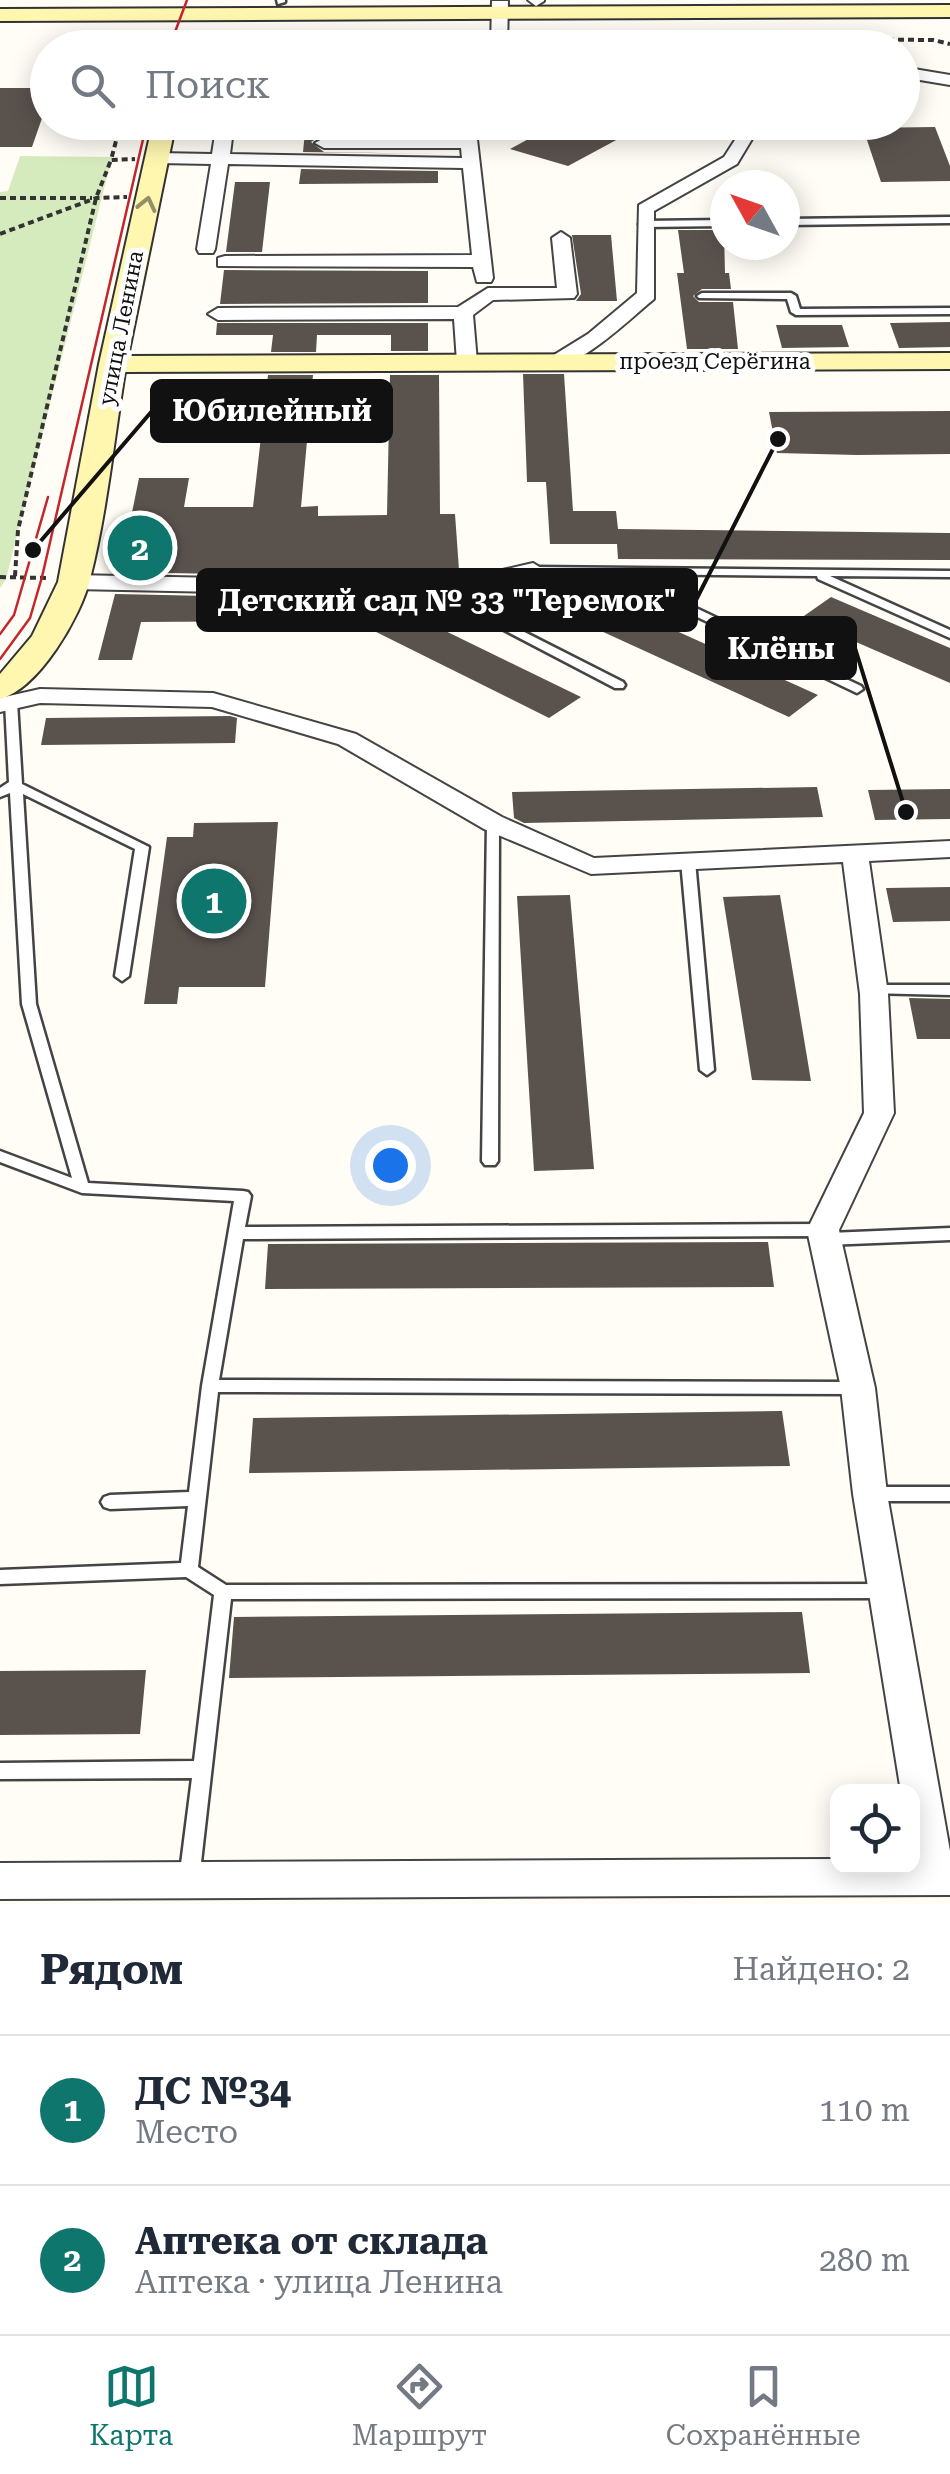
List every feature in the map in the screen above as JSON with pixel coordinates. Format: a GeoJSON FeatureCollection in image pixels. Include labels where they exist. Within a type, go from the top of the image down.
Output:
{"type":"FeatureCollection","features":[{"type":"Feature","properties":{"kind":"main road"},"geometry":{"type":"LineString","coordinates":[[0,4],[193,20],[281,1],[501,7],[759,6],[833,0]]}},
{"type":"Feature","properties":{"kind":"main road"},"geometry":{"type":"LineString","coordinates":[[0,15],[193,20],[501,7],[536,1],[950,11]]}},
{"type":"Feature","properties":{"kind":"main road","name":"улица Ленина"},"geometry":{"type":"LineString","coordinates":[[4,699],[15,678],[47,639],[74,582],[113,364],[161,140]]}},
{"type":"Feature","properties":{"kind":"main road","name":"проезд Серёгина"},"geometry":{"type":"LineString","coordinates":[[113,364],[950,361]]}},
{"type":"Feature","properties":{"kind":"street"},"geometry":{"type":"LineString","coordinates":[[920,76],[950,83]]}},
{"type":"Feature","properties":{"kind":"street"},"geometry":{"type":"LineString","coordinates":[[920,84],[950,83]]}},
{"type":"Feature","properties":{"kind":"street"},"geometry":{"type":"LineString","coordinates":[[206,249],[222,140]]}},
{"type":"Feature","properties":{"kind":"street"},"geometry":{"type":"LineString","coordinates":[[468,140],[480,262],[488,294]]}},
{"type":"Feature","properties":{"kind":"street"},"geometry":{"type":"LineString","coordinates":[[556,362],[595,338],[647,294],[644,209],[731,160],[744,140]]}},
{"type":"Feature","properties":{"kind":"street"},"geometry":{"type":"LineString","coordinates":[[281,162],[300,143],[468,143]]}},
{"type":"Feature","properties":{"kind":"street"},"geometry":{"type":"LineString","coordinates":[[158,158],[469,164]]}},
{"type":"Feature","properties":{"kind":"street"},"geometry":{"type":"LineString","coordinates":[[218,314],[463,313],[488,294],[566,294],[561,238]]}},
{"type":"Feature","properties":{"kind":"street"},"geometry":{"type":"LineString","coordinates":[[225,262],[480,262]]}},
{"type":"Feature","properties":{"kind":"street"},"geometry":{"type":"LineString","coordinates":[[463,313],[474,362]]}},
{"type":"Feature","properties":{"kind":"street"},"geometry":{"type":"LineString","coordinates":[[74,582],[310,587],[489,580],[533,570]]}},
{"type":"Feature","properties":{"kind":"street"},"geometry":{"type":"LineString","coordinates":[[4,699],[40,696],[213,700],[348,739],[493,823],[591,866],[950,849]]}},
{"type":"Feature","properties":{"kind":"street"},"geometry":{"type":"LineString","coordinates":[[0,1881],[943,1878],[870,1494],[858,1388],[824,1234],[878,1113],[873,990],[855,854]]}},
{"type":"Feature","properties":{"kind":"lane"},"geometry":{"type":"LineString","coordinates":[[800,222],[950,220]]}},
{"type":"Feature","properties":{"kind":"lane"},"geometry":{"type":"LineString","coordinates":[[644,224],[710,223]]}},
{"type":"Feature","properties":{"kind":"lane"},"geometry":{"type":"LineString","coordinates":[[702,296],[791,296],[796,312],[950,312]]}},
{"type":"Feature","properties":{"kind":"lane"},"geometry":{"type":"LineString","coordinates":[[533,570],[950,574]]}},
{"type":"Feature","properties":{"kind":"lane"},"geometry":{"type":"LineString","coordinates":[[606,571],[857,689]]}},
{"type":"Feature","properties":{"kind":"lane"},"geometry":{"type":"LineString","coordinates":[[816,575],[950,634]]}},
{"type":"Feature","properties":{"kind":"lane"},"geometry":{"type":"LineString","coordinates":[[422,583],[619,685]]}},
{"type":"Feature","properties":{"kind":"lane"},"geometry":{"type":"LineString","coordinates":[[4,699],[7,789],[29,1004],[82,1188]]}},
{"type":"Feature","properties":{"kind":"lane"},"geometry":{"type":"LineString","coordinates":[[7,789],[142,847],[122,976]]}},
{"type":"Feature","properties":{"kind":"lane"},"geometry":{"type":"LineString","coordinates":[[490,1162],[493,823]]}},
{"type":"Feature","properties":{"kind":"lane"},"geometry":{"type":"LineString","coordinates":[[688,861],[707,1070]]}},
{"type":"Feature","properties":{"kind":"lane"},"geometry":{"type":"LineString","coordinates":[[873,990],[950,990]]}},
{"type":"Feature","properties":{"kind":"lane"},"geometry":{"type":"LineString","coordinates":[[0,1156],[82,1188],[243,1196],[210,1386],[190,1570]]}},
{"type":"Feature","properties":{"kind":"lane"},"geometry":{"type":"LineString","coordinates":[[236,1233],[950,1234]]}},
{"type":"Feature","properties":{"kind":"lane"},"geometry":{"type":"LineString","coordinates":[[210,1386],[858,1388]]}},
{"type":"Feature","properties":{"kind":"lane"},"geometry":{"type":"LineString","coordinates":[[870,1494],[950,1494]]}},
{"type":"Feature","properties":{"kind":"lane"},"geometry":{"type":"LineString","coordinates":[[110,1502],[198,1499]]}},
{"type":"Feature","properties":{"kind":"lane"},"geometry":{"type":"LineString","coordinates":[[0,1577],[190,1570],[223,1592],[888,1591]]}},
{"type":"Feature","properties":{"kind":"lane"},"geometry":{"type":"LineString","coordinates":[[189,1880],[223,1592]]}},
{"type":"Feature","properties":{"kind":"lane"},"geometry":{"type":"LineString","coordinates":[[0,1771],[202,1769]]}},
{"type":"Feature","properties":{"kind":"path"},"geometry":{"type":"LineString","coordinates":[[920,40],[950,44]]}},
{"type":"Feature","properties":{"kind":"path"},"geometry":{"type":"LineString","coordinates":[[0,577],[15,576],[18,530],[96,198],[116,140]]}},
{"type":"Feature","properties":{"kind":"path"},"geometry":{"type":"LineString","coordinates":[[111,160],[158,158]]}},
{"type":"Feature","properties":{"kind":"path"},"geometry":{"type":"LineString","coordinates":[[0,198],[149,196]]}},
{"type":"Feature","properties":{"kind":"path"},"geometry":{"type":"LineString","coordinates":[[0,234],[96,198]]}},
{"type":"Feature","properties":{"kind":"green space"},"geometry":{"type":"Polygon","coordinates":[[[20,156],[112,157],[6,579],[0,588],[0,192],[8,191],[20,156]]]}},
{"type":"Feature","properties":{"kind":"building"},"geometry":{"type":"Polygon","coordinates":[[[0,88],[30,88],[32,147],[0,147],[0,88]]]}},
{"type":"Feature","properties":{"kind":"building"},"geometry":{"type":"Polygon","coordinates":[[[920,127],[935,127],[950,166],[950,181],[881,182],[867,140],[920,140],[920,127]]]}},
{"type":"Feature","properties":{"kind":"building"},"geometry":{"type":"Polygon","coordinates":[[[304,140],[314,140],[311,142],[324,152],[438,154],[303,152],[304,140]]]}},
{"type":"Feature","properties":{"kind":"building"},"geometry":{"type":"Polygon","coordinates":[[[527,140],[616,140],[568,166],[510,149],[527,140]]]}},
{"type":"Feature","properties":{"kind":"building"},"geometry":{"type":"Polygon","coordinates":[[[301,169],[438,171],[438,183],[299,184],[301,169]]]}},
{"type":"Feature","properties":{"kind":"building"},"geometry":{"type":"Polygon","coordinates":[[[235,182],[270,182],[262,252],[226,252],[235,182]]]}},
{"type":"Feature","properties":{"kind":"building"},"geometry":{"type":"Polygon","coordinates":[[[678,230],[710,230],[710,260],[725,260],[731,289],[702,289],[693,296],[699,302],[733,302],[738,349],[687,349],[677,273],[684,273],[678,230]]]}},
{"type":"Feature","properties":{"kind":"building"},"geometry":{"type":"Polygon","coordinates":[[[572,235],[611,235],[617,301],[576,301],[581,294],[572,235]]]}},
{"type":"Feature","properties":{"kind":"building"},"geometry":{"type":"Polygon","coordinates":[[[224,270],[428,271],[428,303],[220,304],[224,270]]]}},
{"type":"Feature","properties":{"kind":"building"},"geometry":{"type":"Polygon","coordinates":[[[950,322],[950,347],[899,348],[890,323],[950,322]]]}},
{"type":"Feature","properties":{"kind":"building"},"geometry":{"type":"Polygon","coordinates":[[[217,323],[428,323],[428,351],[391,351],[391,335],[317,335],[316,352],[271,352],[273,335],[216,335],[217,323]]]}},
{"type":"Feature","properties":{"kind":"building"},"geometry":{"type":"Polygon","coordinates":[[[776,325],[842,325],[849,347],[782,348],[776,325]]]}},
{"type":"Feature","properties":{"kind":"building"},"geometry":{"type":"Polygon","coordinates":[[[523,374],[564,374],[573,511],[616,511],[618,529],[950,533],[950,560],[618,559],[617,544],[550,544],[546,482],[527,482],[523,374]]]}},
{"type":"Feature","properties":{"kind":"building"},"geometry":{"type":"Polygon","coordinates":[[[268,375],[313,375],[301,507],[318,506],[318,516],[387,515],[390,375],[439,375],[440,514],[455,514],[459,570],[310,576],[120,572],[139,478],[189,478],[184,507],[253,507],[268,375]]]}},
{"type":"Feature","properties":{"kind":"building"},"geometry":{"type":"Polygon","coordinates":[[[950,411],[950,454],[857,455],[777,453],[769,412],[950,411]]]}},
{"type":"Feature","properties":{"kind":"building"},"geometry":{"type":"Polygon","coordinates":[[[115,594],[308,598],[307,621],[141,622],[132,660],[98,660],[115,594]]]}},
{"type":"Feature","properties":{"kind":"building"},"geometry":{"type":"Polygon","coordinates":[[[831,597],[950,648],[950,683],[801,618],[831,597]]]}},
{"type":"Feature","properties":{"kind":"building"},"geometry":{"type":"Polygon","coordinates":[[[608,600],[818,695],[789,717],[577,620],[608,600]]]}},
{"type":"Feature","properties":{"kind":"building"},"geometry":{"type":"Polygon","coordinates":[[[384,601],[581,697],[549,718],[352,620],[384,601]]]}},
{"type":"Feature","properties":{"kind":"building"},"geometry":{"type":"Polygon","coordinates":[[[46,718],[237,718],[235,743],[41,745],[46,718]]]}},
{"type":"Feature","properties":{"kind":"building"},"geometry":{"type":"Polygon","coordinates":[[[817,787],[823,817],[524,823],[514,818],[512,792],[817,787]]]}},
{"type":"Feature","properties":{"kind":"building"},"geometry":{"type":"Polygon","coordinates":[[[950,789],[950,819],[875,820],[868,790],[950,789]]]}},
{"type":"Feature","properties":{"kind":"building"},"geometry":{"type":"Polygon","coordinates":[[[278,822],[265,987],[179,987],[177,1004],[144,1004],[167,837],[193,837],[194,823],[278,822]]]}},
{"type":"Feature","properties":{"kind":"building"},"geometry":{"type":"Polygon","coordinates":[[[950,887],[950,921],[893,922],[886,888],[950,887]]]}},
{"type":"Feature","properties":{"kind":"building"},"geometry":{"type":"Polygon","coordinates":[[[570,895],[594,1169],[534,1171],[517,896],[570,895]]]}},
{"type":"Feature","properties":{"kind":"building"},"geometry":{"type":"Polygon","coordinates":[[[780,895],[811,1081],[752,1080],[723,897],[780,895]]]}},
{"type":"Feature","properties":{"kind":"building"},"geometry":{"type":"Polygon","coordinates":[[[909,998],[950,999],[950,1039],[917,1039],[909,998]]]}},
{"type":"Feature","properties":{"kind":"building"},"geometry":{"type":"Polygon","coordinates":[[[768,1242],[774,1287],[265,1289],[268,1244],[768,1242]]]}},
{"type":"Feature","properties":{"kind":"building"},"geometry":{"type":"Polygon","coordinates":[[[782,1411],[790,1466],[249,1473],[253,1418],[782,1411]]]}},
{"type":"Feature","properties":{"kind":"building"},"geometry":{"type":"Polygon","coordinates":[[[802,1612],[810,1673],[229,1678],[234,1617],[802,1612]]]}},
{"type":"Feature","properties":{"kind":"building"},"geometry":{"type":"Polygon","coordinates":[[[146,1670],[140,1734],[0,1735],[0,1671],[146,1670]]]}},
{"type":"Feature","properties":{"kind":"tram line"},"geometry":{"type":"LineString","coordinates":[[176,30],[187,0]]}},
{"type":"Feature","properties":{"kind":"tram line"},"geometry":{"type":"LineString","coordinates":[[0,659],[30,618],[42,577],[143,140]]}},
{"type":"Feature","properties":{"kind":"tram line"},"geometry":{"type":"LineString","coordinates":[[0,634],[14,615],[48,497]]}},
{"type":"Feature","properties":{"kind":"place","name":"Детский сад № 33 \"Теремок\""},"geometry":{"type":"Point","coordinates":[778,439]}},
{"type":"Feature","properties":{"kind":"place","name":"Аптека от склада"},"geometry":{"type":"Point","coordinates":[140,548]}},
{"type":"Feature","properties":{"kind":"place","name":"Юбилейный"},"geometry":{"type":"Point","coordinates":[33,550]}},
{"type":"Feature","properties":{"kind":"place","name":"Клёны"},"geometry":{"type":"Point","coordinates":[906,812]}},
{"type":"Feature","properties":{"kind":"place","name":"ДС №34"},"geometry":{"type":"Point","coordinates":[214,901]}}]}
